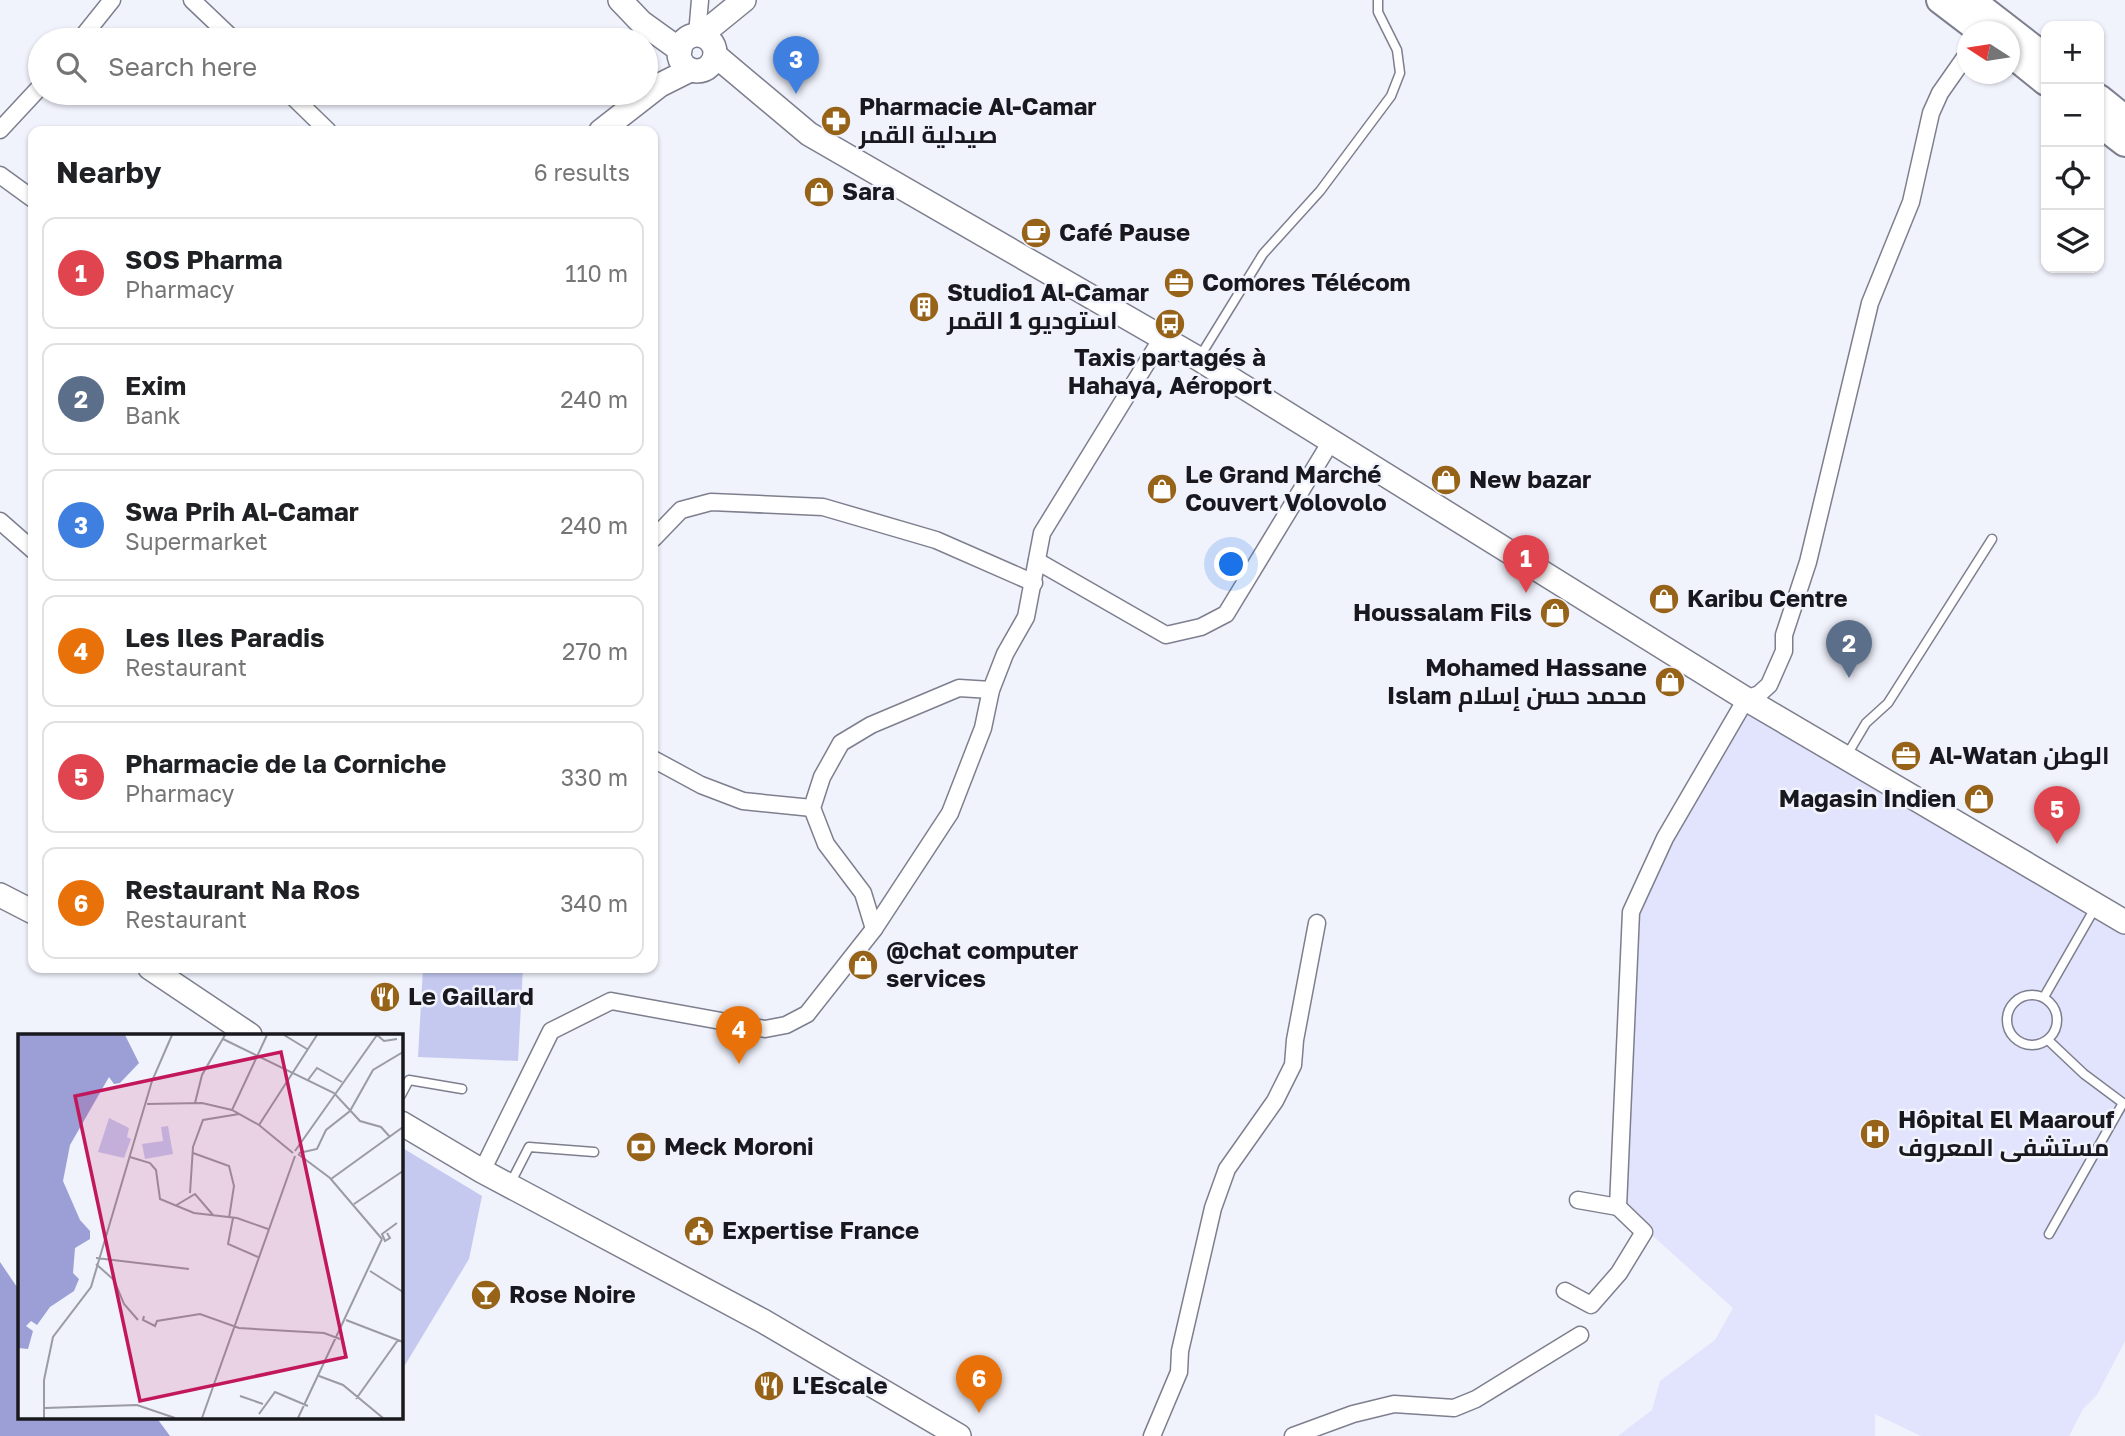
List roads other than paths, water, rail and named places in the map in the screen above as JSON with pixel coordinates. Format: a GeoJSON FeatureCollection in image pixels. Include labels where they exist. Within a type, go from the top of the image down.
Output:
{"type":"FeatureCollection","features":[{"type":"Feature","properties":{"kind":"main road"},"geometry":{"type":"LineString","coordinates":[[1940,0],[1976,21]]}},
{"type":"Feature","properties":{"kind":"main road"},"geometry":{"type":"LineString","coordinates":[[1971,0],[1982,21]]}},
{"type":"Feature","properties":{"kind":"main road"},"geometry":{"type":"LineString","coordinates":[[2020,44],[2041,55]]}},
{"type":"Feature","properties":{"kind":"main road"},"geometry":{"type":"LineString","coordinates":[[2020,61],[2041,78]]}},
{"type":"Feature","properties":{"kind":"main road"},"geometry":{"type":"LineString","coordinates":[[2104,102],[2125,118]]}},
{"type":"Feature","properties":{"kind":"main road"},"geometry":{"type":"LineString","coordinates":[[2104,127],[2125,144]]}},
{"type":"Feature","properties":{"kind":"street"},"geometry":{"type":"LineString","coordinates":[[90,28],[112,0]]}},
{"type":"Feature","properties":{"kind":"street"},"geometry":{"type":"LineString","coordinates":[[192,0],[221,28]]}},
{"type":"Feature","properties":{"kind":"street"},"geometry":{"type":"LineString","coordinates":[[620,0],[641,22],[653,28]]}},
{"type":"Feature","properties":{"kind":"street"},"geometry":{"type":"LineString","coordinates":[[697,51],[700,0]]}},
{"type":"Feature","properties":{"kind":"street"},"geometry":{"type":"LineString","coordinates":[[658,87],[697,51],[737,7]]}},
{"type":"Feature","properties":{"kind":"street"},"geometry":{"type":"LineString","coordinates":[[658,31],[746,81],[809,134],[1199,359],[1330,443],[1746,699],[2125,922]]}},
{"type":"Feature","properties":{"kind":"street"},"geometry":{"type":"LineString","coordinates":[[1618,1208],[1631,912],[1665,838],[1746,699],[1759,695],[1769,685],[1784,650],[1784,635],[1808,562],[1870,303],[1911,202],[1931,113],[1940,93],[1957,69]]}},
{"type":"Feature","properties":{"kind":"street"},"geometry":{"type":"LineString","coordinates":[[0,130],[28,101]]}},
{"type":"Feature","properties":{"kind":"street"},"geometry":{"type":"LineString","coordinates":[[301,105],[323,126]]}},
{"type":"Feature","properties":{"kind":"street"},"geometry":{"type":"LineString","coordinates":[[607,126],[634,105]]}},
{"type":"Feature","properties":{"kind":"street"},"geometry":{"type":"LineString","coordinates":[[0,174],[28,195]]}},
{"type":"Feature","properties":{"kind":"street"},"geometry":{"type":"LineString","coordinates":[[481,1171],[551,1031],[611,1000],[765,1029],[786,1026],[807,1014],[874,929],[950,813],[983,728],[991,690],[1005,654],[1026,617],[1042,533],[1162,338]]}},
{"type":"Feature","properties":{"kind":"street"},"geometry":{"type":"LineString","coordinates":[[1038,561],[1166,635],[1201,626],[1226,614],[1330,443]]}},
{"type":"Feature","properties":{"kind":"street"},"geometry":{"type":"LineString","coordinates":[[658,534],[681,510],[711,502],[823,507],[936,540],[1034,583]]}},
{"type":"Feature","properties":{"kind":"street"},"geometry":{"type":"LineString","coordinates":[[0,521],[28,546]]}},
{"type":"Feature","properties":{"kind":"street"},"geometry":{"type":"LineString","coordinates":[[874,929],[863,893],[826,845],[812,808],[822,777],[841,743],[871,725],[959,688],[991,690]]}},
{"type":"Feature","properties":{"kind":"street"},"geometry":{"type":"LineString","coordinates":[[658,762],[701,785],[743,801],[812,808]]}},
{"type":"Feature","properties":{"kind":"street"},"geometry":{"type":"LineString","coordinates":[[0,895],[28,909]]}},
{"type":"Feature","properties":{"kind":"street"},"geometry":{"type":"LineString","coordinates":[[1152,1436],[1179,1372],[1180,1351],[1213,1208],[1227,1169],[1275,1101],[1293,1065],[1295,1040],[1317,923]]}},
{"type":"Feature","properties":{"kind":"street"},"geometry":{"type":"LineString","coordinates":[[160,973],[249,1034]]}},
{"type":"Feature","properties":{"kind":"street"},"geometry":{"type":"LineString","coordinates":[[402,1124],[481,1171],[510,1184],[763,1321],[959,1436]]}},
{"type":"Feature","properties":{"kind":"street"},"geometry":{"type":"LineString","coordinates":[[1565,1291],[1591,1306],[1619,1273],[1644,1232],[1618,1208],[1578,1200]]}},
{"type":"Feature","properties":{"kind":"street"},"geometry":{"type":"LineString","coordinates":[[1293,1436],[1353,1414],[1394,1404],[1454,1408],[1476,1399],[1580,1335]]}},
{"type":"Feature","properties":{"kind":"lane"},"geometry":{"type":"LineString","coordinates":[[1199,359],[1263,254],[1320,191],[1391,96],[1400,73],[1397,50],[1378,12],[1378,0]]}},
{"type":"Feature","properties":{"kind":"lane"},"geometry":{"type":"LineString","coordinates":[[1846,758],[1866,723],[1888,703],[1992,539]]}},
{"type":"Feature","properties":{"kind":"lane"},"geometry":{"type":"LineString","coordinates":[[2044,998],[2097,905]]}},
{"type":"Feature","properties":{"kind":"lane"},"geometry":{"type":"LineString","coordinates":[[2027,995],[2044,998],[2051,1003],[2057,1018],[2054,1034],[2048,1040],[2032,1046],[2017,1041],[2007,1027],[2008,1011],[2019,998],[2027,995]]}},
{"type":"Feature","properties":{"kind":"lane"},"geometry":{"type":"LineString","coordinates":[[2048,1040],[2084,1074],[2123,1104],[2049,1234]]}},
{"type":"Feature","properties":{"kind":"lane"},"geometry":{"type":"LineString","coordinates":[[402,1093],[409,1080],[462,1089]]}},
{"type":"Feature","properties":{"kind":"lane"},"geometry":{"type":"LineString","coordinates":[[510,1184],[529,1147],[594,1152]]}},
{"type":"Feature","properties":{"kind":"place","name":"Swa Prih Al-Camar"},"geometry":{"type":"Point","coordinates":[796,94]}},
{"type":"Feature","properties":{"kind":"place","name":"Pharmacie Al-Camar صيدلية القمر"},"geometry":{"type":"Point","coordinates":[836,121]}},
{"type":"Feature","properties":{"kind":"place","name":"Sara"},"geometry":{"type":"Point","coordinates":[819,192]}},
{"type":"Feature","properties":{"kind":"place","name":"Café Pause"},"geometry":{"type":"Point","coordinates":[1036,233]}},
{"type":"Feature","properties":{"kind":"place","name":"Comores Télécom"},"geometry":{"type":"Point","coordinates":[1179,283]}},
{"type":"Feature","properties":{"kind":"place","name":"Studio1 Al-Camar استوديو 1 القمر"},"geometry":{"type":"Point","coordinates":[924,307]}},
{"type":"Feature","properties":{"kind":"place","name":"Taxis partagés à Hahaya, Aéroport"},"geometry":{"type":"Point","coordinates":[1170,324]}},
{"type":"Feature","properties":{"kind":"place","name":"New bazar"},"geometry":{"type":"Point","coordinates":[1446,480]}},
{"type":"Feature","properties":{"kind":"place","name":"Le Grand Marché Couvert Volovolo"},"geometry":{"type":"Point","coordinates":[1162,489]}},
{"type":"Feature","properties":{"kind":"place","name":"SOS Pharma"},"geometry":{"type":"Point","coordinates":[1526,593]}},
{"type":"Feature","properties":{"kind":"place","name":"Karibu Centre"},"geometry":{"type":"Point","coordinates":[1664,599]}},
{"type":"Feature","properties":{"kind":"place","name":"Houssalam Fils"},"geometry":{"type":"Point","coordinates":[1555,613]}},
{"type":"Feature","properties":{"kind":"place","name":"Exim"},"geometry":{"type":"Point","coordinates":[1849,678]}},
{"type":"Feature","properties":{"kind":"place","name":"Mohamed Hassane Islam محمد حسن إسلام"},"geometry":{"type":"Point","coordinates":[1670,682]}},
{"type":"Feature","properties":{"kind":"place","name":"Al-Watan الوطن"},"geometry":{"type":"Point","coordinates":[1906,756]}},
{"type":"Feature","properties":{"kind":"place","name":"Magasin Indien"},"geometry":{"type":"Point","coordinates":[1979,799]}},
{"type":"Feature","properties":{"kind":"place","name":"Pharmacie de la Corniche"},"geometry":{"type":"Point","coordinates":[2057,844]}},
{"type":"Feature","properties":{"kind":"place","name":"@chat computer services"},"geometry":{"type":"Point","coordinates":[863,965]}},
{"type":"Feature","properties":{"kind":"place","name":"Le Gaillard"},"geometry":{"type":"Point","coordinates":[385,997]}},
{"type":"Feature","properties":{"kind":"place","name":"Les Iles Paradis"},"geometry":{"type":"Point","coordinates":[739,1064]}},
{"type":"Feature","properties":{"kind":"place","name":"Hôpital El Maarouf مستشفى المعروف"},"geometry":{"type":"Point","coordinates":[1875,1134]}},
{"type":"Feature","properties":{"kind":"place","name":"Meck Moroni"},"geometry":{"type":"Point","coordinates":[641,1147]}},
{"type":"Feature","properties":{"kind":"place","name":"Expertise France"},"geometry":{"type":"Point","coordinates":[699,1231]}},
{"type":"Feature","properties":{"kind":"place","name":"Rose Noire"},"geometry":{"type":"Point","coordinates":[486,1295]}},
{"type":"Feature","properties":{"kind":"place","name":"L'Escale"},"geometry":{"type":"Point","coordinates":[769,1386]}},
{"type":"Feature","properties":{"kind":"place","name":"Restaurant Na Ros"},"geometry":{"type":"Point","coordinates":[979,1413]}}]}
